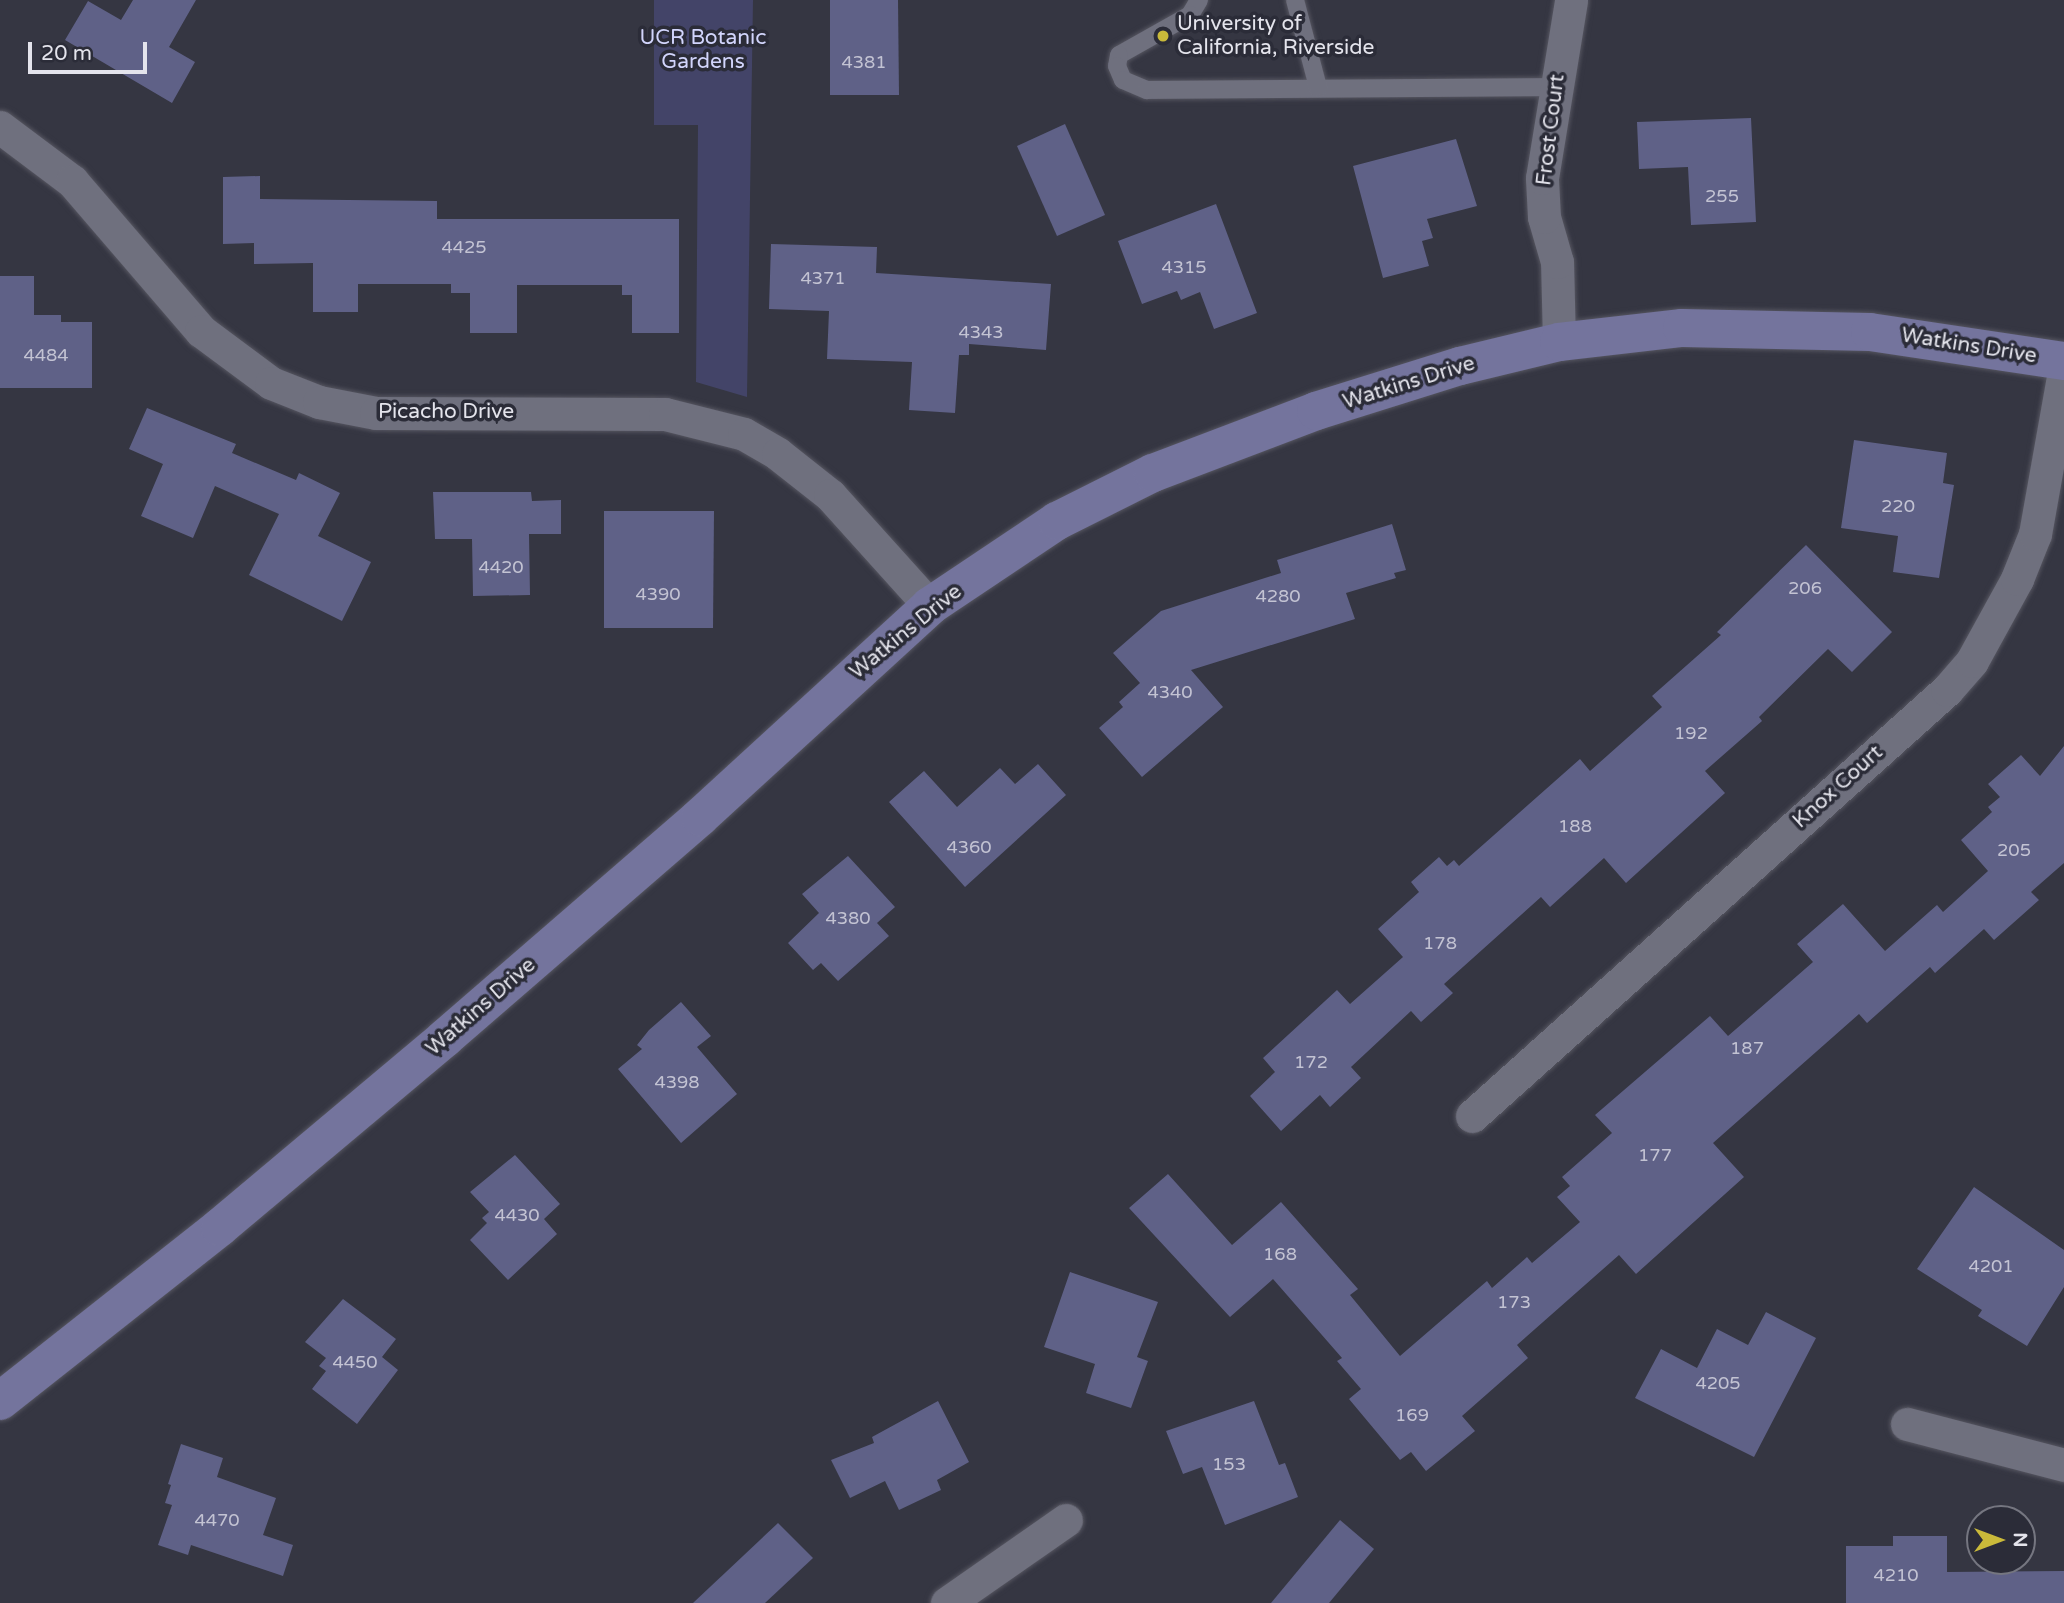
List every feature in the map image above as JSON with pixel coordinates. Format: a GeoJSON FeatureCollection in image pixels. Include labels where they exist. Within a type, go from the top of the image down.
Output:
{"type":"FeatureCollection","features":[{"type":"Feature","properties":{"kind":"main road","name":"Watkins Drive"},"geometry":{"type":"LineString","coordinates":[[0,1401],[220,1227],[445,1038],[700,817],[930,606],[1057,521],[1153,473],[1316,411],[1460,366],[1559,342],[1682,328],[1870,332],[2064,361]]}},
{"type":"Feature","properties":{"kind":"street","name":"Frost Court"},"geometry":{"type":"LineString","coordinates":[[1559,342],[1557,262],[1544,217],[1542,178],[1571,0]]}},
{"type":"Feature","properties":{"kind":"street","name":"Picacho Drive"},"geometry":{"type":"LineString","coordinates":[[0,127],[72,181],[201,331],[271,383],[319,402],[376,413],[665,414],[744,434],[830,495],[930,606]]}},
{"type":"Feature","properties":{"kind":"street","name":"Knox Court"},"geometry":{"type":"LineString","coordinates":[[1472,1116],[1947,690],[1972,662],[2017,579],[2035,534],[2064,371]]}},
{"type":"Feature","properties":{"kind":"street"},"geometry":{"type":"LineString","coordinates":[[1907,1423],[2064,1465]]}},
{"type":"Feature","properties":{"kind":"street"},"geometry":{"type":"LineString","coordinates":[[947,1603],[1066,1520]]}},
{"type":"Feature","properties":{"kind":"lane"},"geometry":{"type":"LineString","coordinates":[[1199,0],[1190,15],[1119,55],[1117,66],[1123,80],[1147,90],[1555,87]]}},
{"type":"Feature","properties":{"kind":"lane"},"geometry":{"type":"LineString","coordinates":[[1295,0],[1318,87]]}},
{"type":"Feature","properties":{"kind":"green space","name":"UCR Botanic Gardens"},"geometry":{"type":"Polygon","coordinates":[[[654,0],[753,0],[747,397],[696,382],[698,125],[654,125],[654,0]]]}},
{"type":"Feature","properties":{"kind":"building"},"geometry":{"type":"Polygon","coordinates":[[[133,0],[196,0],[169,47],[195,62],[172,103],[65,40],[88,1],[121,20],[133,0]]]}},
{"type":"Feature","properties":{"kind":"building"},"geometry":{"type":"Polygon","coordinates":[[[830,0],[898,0],[899,95],[830,95],[830,0]]]}},
{"type":"Feature","properties":{"kind":"building"},"geometry":{"type":"Polygon","coordinates":[[[1751,118],[1756,222],[1691,225],[1688,167],[1639,169],[1637,122],[1751,118]]]}},
{"type":"Feature","properties":{"kind":"building"},"geometry":{"type":"Polygon","coordinates":[[[1065,124],[1105,215],[1057,236],[1017,146],[1065,124]]]}},
{"type":"Feature","properties":{"kind":"building"},"geometry":{"type":"Polygon","coordinates":[[[1456,139],[1477,206],[1427,219],[1433,238],[1422,241],[1429,266],[1383,278],[1353,166],[1456,139]]]}},
{"type":"Feature","properties":{"kind":"building"},"geometry":{"type":"Polygon","coordinates":[[[260,176],[260,199],[437,201],[437,219],[679,219],[679,333],[632,333],[632,295],[622,295],[622,285],[517,285],[517,333],[470,333],[470,293],[451,293],[451,284],[358,284],[358,312],[313,312],[313,263],[254,264],[254,243],[223,244],[223,177],[260,176]]]}},
{"type":"Feature","properties":{"kind":"building"},"geometry":{"type":"Polygon","coordinates":[[[1216,204],[1257,313],[1214,329],[1200,292],[1181,300],[1177,291],[1142,304],[1118,241],[1216,204]]]}},
{"type":"Feature","properties":{"kind":"building"},"geometry":{"type":"Polygon","coordinates":[[[771,244],[877,247],[876,273],[1051,284],[1046,350],[969,344],[969,355],[959,355],[955,413],[909,410],[912,362],[827,359],[829,311],[769,309],[771,244]]]}},
{"type":"Feature","properties":{"kind":"building"},"geometry":{"type":"Polygon","coordinates":[[[0,276],[34,276],[34,315],[61,315],[61,322],[92,322],[92,388],[0,388],[0,276]]]}},
{"type":"Feature","properties":{"kind":"building"},"geometry":{"type":"Polygon","coordinates":[[[147,408],[236,444],[232,453],[296,480],[299,473],[340,493],[318,536],[371,562],[342,621],[249,575],[279,514],[215,486],[193,538],[141,516],[163,464],[129,449],[147,408]]]}},
{"type":"Feature","properties":{"kind":"building"},"geometry":{"type":"Polygon","coordinates":[[[1854,440],[1947,453],[1943,483],[1954,485],[1939,578],[1893,572],[1898,536],[1841,528],[1854,440]]]}},
{"type":"Feature","properties":{"kind":"building"},"geometry":{"type":"Polygon","coordinates":[[[433,492],[531,492],[532,501],[561,500],[561,534],[529,534],[530,595],[473,596],[472,539],[435,539],[433,492]]]}},
{"type":"Feature","properties":{"kind":"building"},"geometry":{"type":"Polygon","coordinates":[[[604,511],[714,511],[713,628],[604,628],[604,511]]]}},
{"type":"Feature","properties":{"kind":"building"},"geometry":{"type":"Polygon","coordinates":[[[1392,524],[1406,570],[1394,573],[1396,578],[1346,593],[1355,619],[1191,670],[1223,707],[1142,777],[1099,728],[1123,707],[1119,702],[1140,683],[1113,653],[1161,611],[1281,573],[1277,560],[1392,524]]]}},
{"type":"Feature","properties":{"kind":"building"},"geometry":{"type":"Polygon","coordinates":[[[1806,545],[1892,632],[1852,672],[1828,649],[1759,717],[1762,721],[1705,771],[1725,793],[1626,883],[1604,858],[1550,907],[1541,897],[1444,984],[1453,993],[1421,1022],[1411,1011],[1351,1067],[1361,1078],[1330,1107],[1320,1095],[1281,1131],[1250,1096],[1275,1072],[1263,1058],[1337,990],[1350,1004],[1403,957],[1378,929],[1419,892],[1411,882],[1439,857],[1447,866],[1454,860],[1459,866],[1580,759],[1590,771],[1662,707],[1652,696],[1721,635],[1717,632],[1806,545]]]}},
{"type":"Feature","properties":{"kind":"building"},"geometry":{"type":"Polygon","coordinates":[[[2064,746],[2064,863],[2031,892],[2039,900],[1994,940],[1984,929],[1935,973],[1930,967],[1867,1023],[1859,1014],[1713,1143],[1744,1177],[1636,1274],[1619,1255],[1517,1345],[1528,1358],[1462,1416],[1475,1431],[1426,1471],[1411,1452],[1400,1460],[1349,1399],[1361,1389],[1337,1361],[1342,1358],[1273,1279],[1230,1317],[1129,1208],[1168,1174],[1232,1245],[1281,1202],[1358,1289],[1350,1295],[1400,1356],[1487,1281],[1492,1288],[1527,1257],[1532,1263],[1580,1222],[1557,1197],[1570,1186],[1562,1177],[1612,1133],[1595,1115],[1710,1016],[1728,1036],[1813,962],[1797,944],[1843,904],[1885,951],[1937,905],[1943,912],[1988,871],[1961,840],[1992,812],[1988,807],[2000,797],[1988,784],[2021,755],[2040,776],[2064,746]]]}},
{"type":"Feature","properties":{"kind":"building"},"geometry":{"type":"Polygon","coordinates":[[[1038,764],[1066,795],[965,887],[889,802],[924,771],[957,807],[1000,768],[1015,784],[1038,764]]]}},
{"type":"Feature","properties":{"kind":"building"},"geometry":{"type":"Polygon","coordinates":[[[848,856],[895,907],[877,923],[889,936],[838,981],[821,963],[813,970],[788,943],[819,913],[802,894],[848,856]]]}},
{"type":"Feature","properties":{"kind":"building"},"geometry":{"type":"Polygon","coordinates":[[[681,1002],[711,1036],[697,1047],[737,1094],[681,1143],[618,1069],[642,1049],[637,1045],[649,1030],[681,1002]]]}},
{"type":"Feature","properties":{"kind":"building"},"geometry":{"type":"Polygon","coordinates":[[[515,1155],[560,1204],[544,1219],[557,1234],[508,1280],[470,1240],[487,1223],[482,1218],[489,1212],[470,1192],[515,1155]]]}},
{"type":"Feature","properties":{"kind":"building"},"geometry":{"type":"Polygon","coordinates":[[[1974,1187],[2064,1250],[2064,1287],[2027,1346],[1978,1316],[1982,1310],[1917,1269],[1974,1187]]]}},
{"type":"Feature","properties":{"kind":"building"},"geometry":{"type":"Polygon","coordinates":[[[1070,1272],[1158,1302],[1137,1357],[1148,1361],[1131,1408],[1086,1393],[1095,1364],[1044,1347],[1070,1272]]]}},
{"type":"Feature","properties":{"kind":"building"},"geometry":{"type":"Polygon","coordinates":[[[343,1299],[396,1339],[382,1357],[398,1370],[357,1424],[312,1389],[326,1371],[319,1366],[326,1358],[305,1342],[343,1299]]]}},
{"type":"Feature","properties":{"kind":"building"},"geometry":{"type":"Polygon","coordinates":[[[1766,1312],[1816,1338],[1754,1457],[1635,1398],[1661,1349],[1697,1368],[1717,1329],[1748,1345],[1766,1312]]]}},
{"type":"Feature","properties":{"kind":"building"},"geometry":{"type":"Polygon","coordinates":[[[938,1401],[969,1462],[937,1480],[941,1490],[899,1510],[885,1481],[850,1498],[831,1460],[874,1443],[872,1437],[938,1401]]]}},
{"type":"Feature","properties":{"kind":"building"},"geometry":{"type":"Polygon","coordinates":[[[1254,1401],[1279,1465],[1285,1463],[1298,1497],[1225,1525],[1202,1467],[1183,1474],[1166,1431],[1254,1401]]]}},
{"type":"Feature","properties":{"kind":"building"},"geometry":{"type":"Polygon","coordinates":[[[181,1444],[223,1458],[217,1477],[276,1498],[263,1535],[293,1545],[283,1576],[191,1545],[188,1555],[158,1545],[172,1505],[165,1503],[181,1444]]]}},
{"type":"Feature","properties":{"kind":"building"},"geometry":{"type":"Polygon","coordinates":[[[1340,1520],[1374,1549],[1329,1603],[1271,1603],[1340,1520]]]}},
{"type":"Feature","properties":{"kind":"building"},"geometry":{"type":"Polygon","coordinates":[[[778,1523],[813,1558],[765,1603],[693,1603],[778,1523]]]}},
{"type":"Feature","properties":{"kind":"building"},"geometry":{"type":"Polygon","coordinates":[[[1893,1536],[1947,1536],[1947,1572],[1966,1572],[1966,1575],[2036,1575],[2036,1571],[2064,1571],[2064,1603],[1846,1603],[1846,1546],[1893,1546],[1893,1536]]]}},
{"type":"Feature","properties":{"kind":"place","name":"University of California, Riverside"},"geometry":{"type":"Point","coordinates":[1163,36]}}]}
